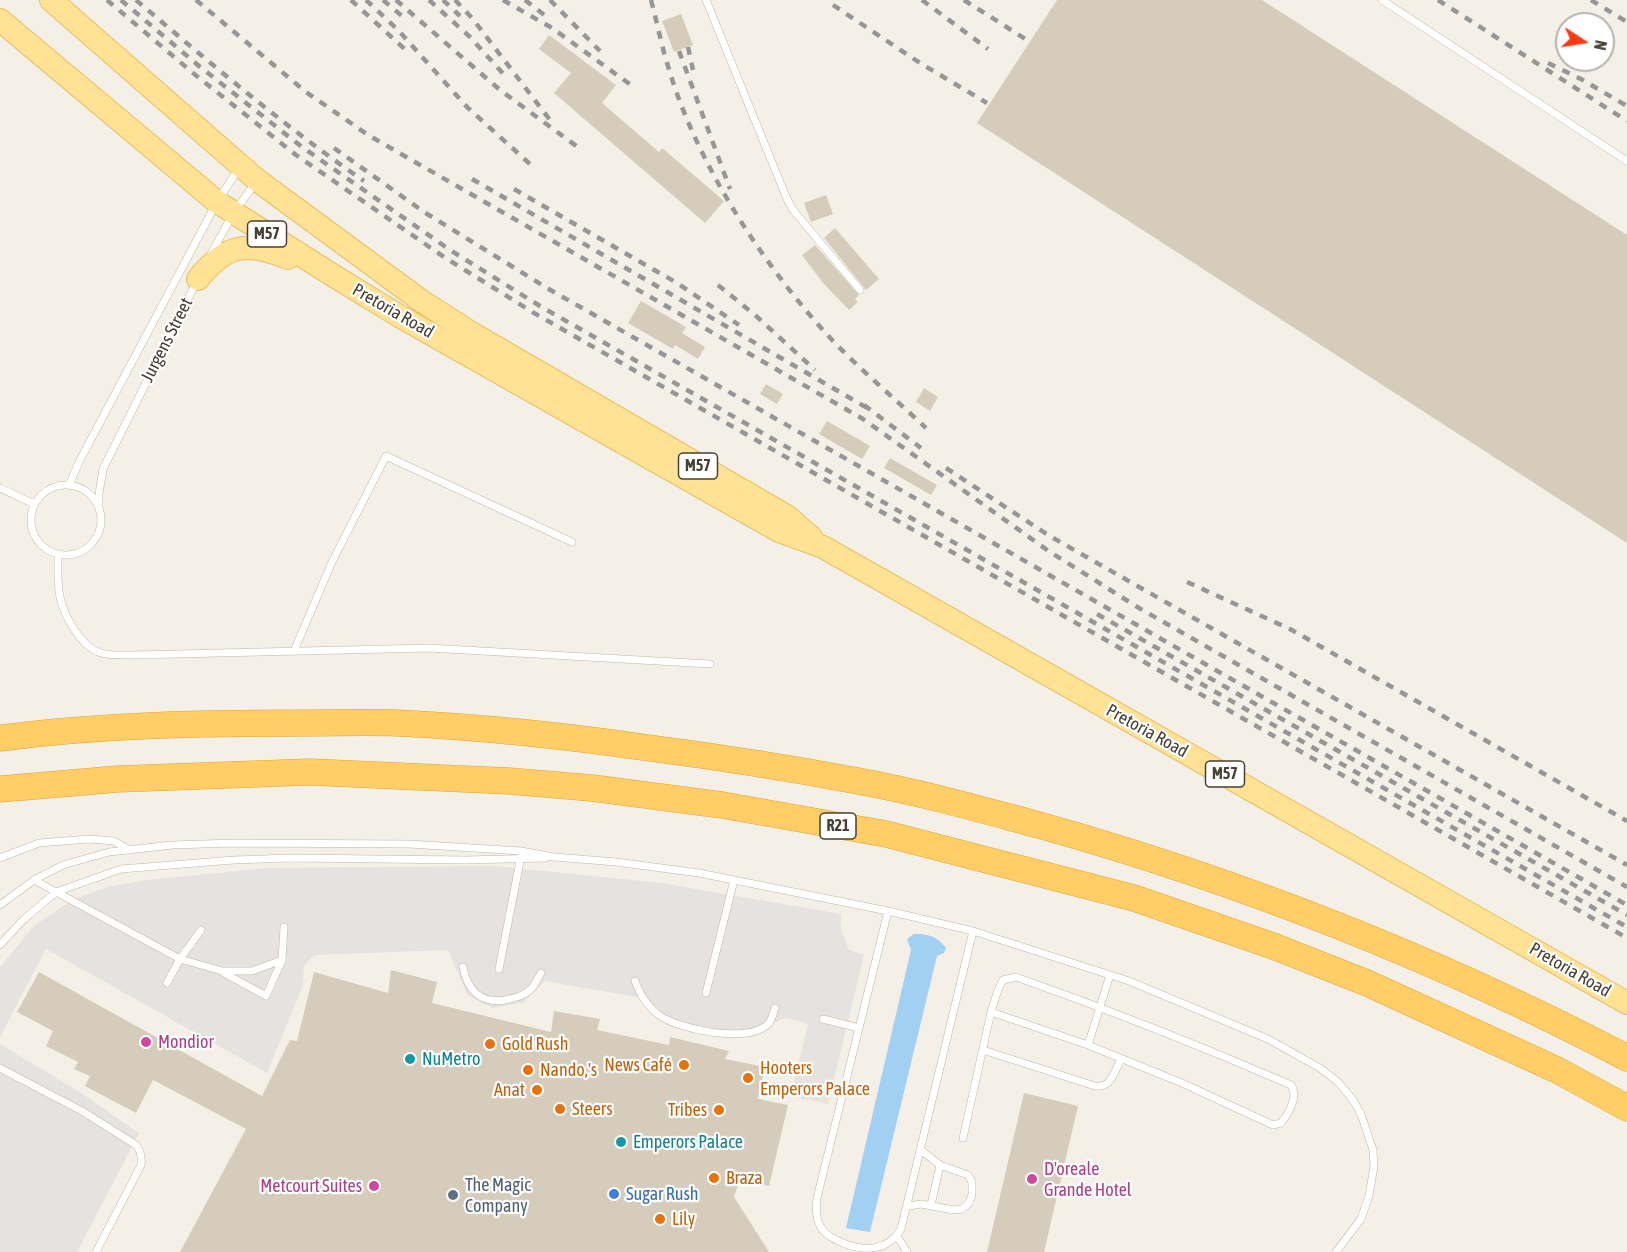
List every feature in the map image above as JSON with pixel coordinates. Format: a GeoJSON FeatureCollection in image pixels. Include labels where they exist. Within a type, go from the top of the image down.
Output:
{"type":"FeatureCollection","features":[{"type":"Feature","properties":{"kind":"highway"},"geometry":{"type":"LineString","coordinates":[[0,738],[117,727],[229,723],[396,723],[555,735],[694,754],[860,781],[1095,841],[1179,867],[1338,924],[1520,1005],[1627,1059]]}},
{"type":"Feature","properties":{"kind":"highway","name":"R21"},"geometry":{"type":"LineString","coordinates":[[0,789],[118,778],[310,772],[509,781],[592,788],[722,805],[886,834],[1134,898],[1273,946],[1367,983],[1526,1055],[1627,1108]]}},
{"type":"Feature","properties":{"kind":"main road","name":"Pretoria Road"},"geometry":{"type":"LineString","coordinates":[[51,0],[249,173],[420,300],[455,323],[788,517],[823,547]]}},
{"type":"Feature","properties":{"kind":"main road","name":"Pretoria Road"},"geometry":{"type":"LineString","coordinates":[[0,20],[226,207],[401,317],[779,531],[823,547],[1627,1003]]}},
{"type":"Feature","properties":{"kind":"main road"},"geometry":{"type":"LineString","coordinates":[[198,279],[220,255],[251,248],[267,249],[334,276]]}},
{"type":"Feature","properties":{"kind":"lane"},"geometry":{"type":"LineString","coordinates":[[706,0],[787,199],[793,210],[860,290]]}},
{"type":"Feature","properties":{"kind":"lane"},"geometry":{"type":"LineString","coordinates":[[1382,0],[1627,161]]}},
{"type":"Feature","properties":{"kind":"lane","name":"Jurgens Street"},"geometry":{"type":"LineString","coordinates":[[69,485],[80,459],[226,207],[249,173]]}},
{"type":"Feature","properties":{"kind":"lane","name":"Jurgens Street"},"geometry":{"type":"LineString","coordinates":[[99,509],[103,470],[198,279],[226,207],[249,173]]}},
{"type":"Feature","properties":{"kind":"lane"},"geometry":{"type":"LineString","coordinates":[[294,651],[332,562],[386,456],[572,542]]}},
{"type":"Feature","properties":{"kind":"lane"},"geometry":{"type":"LineString","coordinates":[[58,485],[69,485],[88,492],[99,509],[101,521],[92,544],[70,555],[58,555],[46,550],[37,541],[32,529],[30,516],[34,504],[49,489],[58,485]]}},
{"type":"Feature","properties":{"kind":"lane"},"geometry":{"type":"LineString","coordinates":[[0,488],[34,504]]}},
{"type":"Feature","properties":{"kind":"lane"},"geometry":{"type":"LineString","coordinates":[[58,555],[59,590],[63,607],[78,634],[98,652],[134,655],[429,648],[710,664]]}},
{"type":"Feature","properties":{"kind":"lane"},"geometry":{"type":"LineString","coordinates":[[0,858],[39,843],[89,839],[114,841],[130,850]]}},
{"type":"Feature","properties":{"kind":"lane"},"geometry":{"type":"LineString","coordinates":[[0,905],[34,880],[63,865],[109,852],[173,845],[233,843],[452,846],[616,862],[734,880],[888,911],[973,931],[1129,981],[1268,1039],[1320,1068],[1338,1082],[1362,1114],[1373,1150],[1372,1181],[1361,1219],[1336,1252]]}},
{"type":"Feature","properties":{"kind":"lane"},"geometry":{"type":"LineString","coordinates":[[499,969],[521,851]]}},
{"type":"Feature","properties":{"kind":"lane"},"geometry":{"type":"LineString","coordinates":[[0,945],[23,920],[56,892],[121,869],[291,858],[521,860],[554,857]]}},
{"type":"Feature","properties":{"kind":"lane"},"geometry":{"type":"LineString","coordinates":[[34,880],[180,959],[222,971],[266,996],[282,960],[284,927]]}},
{"type":"Feature","properties":{"kind":"lane"},"geometry":{"type":"LineString","coordinates":[[706,993],[734,880]]}},
{"type":"Feature","properties":{"kind":"lane"},"geometry":{"type":"LineString","coordinates":[[888,911],[817,1198],[818,1221],[821,1228],[827,1234],[853,1247],[876,1248],[897,1236],[908,1206],[973,931]]}},
{"type":"Feature","properties":{"kind":"lane"},"geometry":{"type":"LineString","coordinates":[[167,984],[180,959],[201,930]]}},
{"type":"Feature","properties":{"kind":"lane"},"geometry":{"type":"LineString","coordinates":[[222,971],[252,971],[282,960]]}},
{"type":"Feature","properties":{"kind":"lane"},"geometry":{"type":"LineString","coordinates":[[463,967],[465,978],[471,987],[483,999],[495,1001],[517,998],[531,989],[541,973]]}},
{"type":"Feature","properties":{"kind":"lane"},"geometry":{"type":"LineString","coordinates":[[1088,1045],[1110,975]]}},
{"type":"Feature","properties":{"kind":"lane"},"geometry":{"type":"LineString","coordinates":[[963,1138],[991,1012],[998,990],[1004,980],[1016,977],[1175,1035],[1291,1085],[1295,1090],[1295,1096],[1281,1123],[1273,1125],[1182,1083],[1088,1045],[991,1012]]}},
{"type":"Feature","properties":{"kind":"lane"},"geometry":{"type":"LineString","coordinates":[[635,981],[644,1001],[662,1017],[712,1032],[738,1035],[754,1032],[770,1023],[775,1008]]}},
{"type":"Feature","properties":{"kind":"lane"},"geometry":{"type":"LineString","coordinates":[[823,1019],[859,1028]]}},
{"type":"Feature","properties":{"kind":"lane"},"geometry":{"type":"LineString","coordinates":[[983,1050],[1104,1087],[1108,1084],[1121,1059]]}},
{"type":"Feature","properties":{"kind":"lane"},"geometry":{"type":"LineString","coordinates":[[0,1068],[82,1111],[136,1144],[140,1149],[141,1165],[96,1252]]}},
{"type":"Feature","properties":{"kind":"lane"},"geometry":{"type":"LineString","coordinates":[[908,1206],[932,1205],[954,1210],[962,1209],[969,1203],[972,1195],[972,1182],[968,1175],[940,1165],[921,1150]]}},
{"type":"Feature","properties":{"kind":"lane"},"geometry":{"type":"LineString","coordinates":[[932,1205],[940,1165]]}},
{"type":"Feature","properties":{"kind":"lane"},"geometry":{"type":"LineString","coordinates":[[897,1236],[907,1252]]}},
{"type":"Feature","properties":{"kind":"shaded area"},"geometry":{"type":"Polygon","coordinates":[[[495,866],[661,883],[841,914],[841,930],[849,950],[864,955],[828,1104],[791,1096],[808,1024],[786,1018],[736,1037],[668,1018],[642,998],[545,981],[524,1002],[493,1008],[468,996],[448,950],[314,955],[304,966],[303,985],[267,1073],[46,949],[0,1037],[0,967],[35,925],[71,901],[107,887],[147,880],[268,868],[495,866]]]}},
{"type":"Feature","properties":{"kind":"shaded area"},"geometry":{"type":"Polygon","coordinates":[[[0,1044],[75,1089],[139,1133],[77,1252],[0,1252],[0,1044]]]}},
{"type":"Feature","properties":{"kind":"water"},"geometry":{"type":"Polygon","coordinates":[[[914,934],[932,936],[946,948],[944,953],[937,956],[870,1232],[846,1228],[911,950],[907,939],[914,934]]]}},
{"type":"Feature","properties":{"kind":"building"},"geometry":{"type":"Polygon","coordinates":[[[1057,0],[1262,0],[1627,235],[1627,543],[977,123],[1057,0]]]}},
{"type":"Feature","properties":{"kind":"building"},"geometry":{"type":"Polygon","coordinates":[[[681,14],[693,45],[674,52],[662,21],[681,14]]]}},
{"type":"Feature","properties":{"kind":"building"},"geometry":{"type":"Polygon","coordinates":[[[549,35],[616,85],[602,103],[659,152],[662,148],[724,201],[705,223],[554,93],[571,73],[539,49],[549,35]]]}},
{"type":"Feature","properties":{"kind":"building"},"geometry":{"type":"Polygon","coordinates":[[[826,195],[833,214],[811,222],[804,203],[826,195]]]}},
{"type":"Feature","properties":{"kind":"building"},"geometry":{"type":"Polygon","coordinates":[[[835,228],[879,279],[866,290],[824,238],[835,228]]]}},
{"type":"Feature","properties":{"kind":"building"},"geometry":{"type":"Polygon","coordinates":[[[815,245],[859,295],[855,299],[858,302],[849,310],[823,283],[802,255],[815,245]]]}},
{"type":"Feature","properties":{"kind":"building"},"geometry":{"type":"Polygon","coordinates":[[[641,301],[686,327],[682,333],[705,347],[698,359],[675,345],[673,349],[628,323],[641,301]]]}},
{"type":"Feature","properties":{"kind":"building"},"geometry":{"type":"Polygon","coordinates":[[[766,384],[783,394],[777,404],[760,394],[766,384]]]}},
{"type":"Feature","properties":{"kind":"building"},"geometry":{"type":"Polygon","coordinates":[[[924,388],[938,397],[930,411],[916,402],[924,388]]]}},
{"type":"Feature","properties":{"kind":"building"},"geometry":{"type":"Polygon","coordinates":[[[827,421],[870,446],[862,459],[819,434],[827,421]]]}},
{"type":"Feature","properties":{"kind":"building"},"geometry":{"type":"Polygon","coordinates":[[[890,458],[937,485],[931,495],[884,468],[890,458]]]}},
{"type":"Feature","properties":{"kind":"building"},"geometry":{"type":"Polygon","coordinates":[[[391,970],[437,982],[432,1003],[551,1032],[554,1011],[600,1019],[597,1030],[669,1045],[670,1037],[729,1051],[725,1059],[765,1067],[758,1099],[788,1105],[769,1186],[740,1179],[734,1197],[769,1252],[180,1252],[246,1129],[153,1080],[136,1113],[85,1086],[90,1076],[74,1069],[78,1062],[46,1046],[53,1031],[17,1012],[39,972],[262,1096],[290,1040],[297,1041],[314,972],[388,993],[391,970]]]}},
{"type":"Feature","properties":{"kind":"building","name":"D'oreale Grande Hotel"},"geometry":{"type":"Polygon","coordinates":[[[1024,1093],[1078,1106],[1044,1252],[987,1252],[1024,1093]]]}},
{"type":"Feature","properties":{"kind":"railway"},"geometry":{"type":"LineString","coordinates":[[107,0],[193,73],[296,155],[444,257],[534,313],[1627,938]]}},
{"type":"Feature","properties":{"kind":"railway"},"geometry":{"type":"LineString","coordinates":[[121,0],[199,66],[302,147],[450,250],[540,306],[1627,927]]}},
{"type":"Feature","properties":{"kind":"railway"},"geometry":{"type":"LineString","coordinates":[[136,0],[276,116],[364,181]]}},
{"type":"Feature","properties":{"kind":"railway"},"geometry":{"type":"LineString","coordinates":[[196,0],[306,92],[368,135],[863,419],[1050,552],[1139,608],[1627,887]]}},
{"type":"Feature","properties":{"kind":"railway"},"geometry":{"type":"LineString","coordinates":[[351,0],[410,54]]}},
{"type":"Feature","properties":{"kind":"railway"},"geometry":{"type":"LineString","coordinates":[[366,0],[398,30],[467,107],[531,165]]}},
{"type":"Feature","properties":{"kind":"railway"},"geometry":{"type":"LineString","coordinates":[[383,0],[402,16]]}},
{"type":"Feature","properties":{"kind":"railway"},"geometry":{"type":"LineString","coordinates":[[396,0],[500,90],[579,148]]}},
{"type":"Feature","properties":{"kind":"railway"},"geometry":{"type":"LineString","coordinates":[[429,0],[470,37],[507,78]]}},
{"type":"Feature","properties":{"kind":"railway"},"geometry":{"type":"LineString","coordinates":[[443,0],[460,16]]}},
{"type":"Feature","properties":{"kind":"railway"},"geometry":{"type":"LineString","coordinates":[[455,0],[472,18],[550,120]]}},
{"type":"Feature","properties":{"kind":"railway"},"geometry":{"type":"LineString","coordinates":[[503,0],[552,28],[631,85]]}},
{"type":"Feature","properties":{"kind":"railway"},"geometry":{"type":"LineString","coordinates":[[525,0],[547,17]]}},
{"type":"Feature","properties":{"kind":"railway"},"geometry":{"type":"LineString","coordinates":[[550,0],[600,51]]}},
{"type":"Feature","properties":{"kind":"railway"},"geometry":{"type":"LineString","coordinates":[[651,0],[680,103],[714,176],[735,212],[807,312],[844,352],[926,428]]}},
{"type":"Feature","properties":{"kind":"railway"},"geometry":{"type":"LineString","coordinates":[[922,0],[988,49]]}},
{"type":"Feature","properties":{"kind":"railway"},"geometry":{"type":"LineString","coordinates":[[964,0],[1027,40]]}},
{"type":"Feature","properties":{"kind":"railway"},"geometry":{"type":"LineString","coordinates":[[1438,0],[1627,121]]}},
{"type":"Feature","properties":{"kind":"railway"},"geometry":{"type":"LineString","coordinates":[[1591,0],[1627,22]]}},
{"type":"Feature","properties":{"kind":"railway"},"geometry":{"type":"LineString","coordinates":[[833,5],[920,63],[987,103]]}},
{"type":"Feature","properties":{"kind":"railway"},"geometry":{"type":"LineString","coordinates":[[688,47],[693,70]]}},
{"type":"Feature","properties":{"kind":"railway"},"geometry":{"type":"LineString","coordinates":[[679,51],[730,189]]}},
{"type":"Feature","properties":{"kind":"railway"},"geometry":{"type":"LineString","coordinates":[[1548,63],[1627,106]]}},
{"type":"Feature","properties":{"kind":"railway"},"geometry":{"type":"LineString","coordinates":[[334,148],[424,212],[547,288],[1627,905]]}},
{"type":"Feature","properties":{"kind":"railway"},"geometry":{"type":"LineString","coordinates":[[472,179],[869,409]]}},
{"type":"Feature","properties":{"kind":"railway"},"geometry":{"type":"LineString","coordinates":[[514,189],[677,283],[739,325]]}},
{"type":"Feature","properties":{"kind":"railway"},"geometry":{"type":"LineString","coordinates":[[718,285],[755,315],[815,370]]}},
{"type":"Feature","properties":{"kind":"railway"},"geometry":{"type":"LineString","coordinates":[[864,405],[921,448]]}},
{"type":"Feature","properties":{"kind":"railway"},"geometry":{"type":"LineString","coordinates":[[946,468],[1048,535],[1627,865]]}},
{"type":"Feature","properties":{"kind":"railway"},"geometry":{"type":"LineString","coordinates":[[1187,582],[1290,629],[1627,821]]}},
{"type":"Feature","properties":{"kind":"railway"},"geometry":{"type":"LineString","coordinates":[[1097,614],[1627,915]]}},
{"type":"Feature","properties":{"kind":"place","name":"Mondior"},"geometry":{"type":"Point","coordinates":[146,1042]}},
{"type":"Feature","properties":{"kind":"place","name":"Gold Rush"},"geometry":{"type":"Point","coordinates":[490,1044]}},
{"type":"Feature","properties":{"kind":"place","name":"NuMetro"},"geometry":{"type":"Point","coordinates":[410,1059]}},
{"type":"Feature","properties":{"kind":"place","name":"News Café"},"geometry":{"type":"Point","coordinates":[684,1065]}},
{"type":"Feature","properties":{"kind":"place","name":"Nando,'s"},"geometry":{"type":"Point","coordinates":[528,1070]}},
{"type":"Feature","properties":{"kind":"place","name":"Hooters Emperors Palace"},"geometry":{"type":"Point","coordinates":[748,1078]}},
{"type":"Feature","properties":{"kind":"place","name":"Anat"},"geometry":{"type":"Point","coordinates":[537,1090]}},
{"type":"Feature","properties":{"kind":"place","name":"Steers"},"geometry":{"type":"Point","coordinates":[560,1109]}},
{"type":"Feature","properties":{"kind":"place","name":"Tribes"},"geometry":{"type":"Point","coordinates":[719,1110]}},
{"type":"Feature","properties":{"kind":"place","name":"Emperors Palace"},"geometry":{"type":"Point","coordinates":[621,1142]}},
{"type":"Feature","properties":{"kind":"place","name":"Braza"},"geometry":{"type":"Point","coordinates":[714,1178]}},
{"type":"Feature","properties":{"kind":"place","name":"D'oreale Grande Hotel"},"geometry":{"type":"Point","coordinates":[1032,1179]}},
{"type":"Feature","properties":{"kind":"place","name":"Metcourt Suites"},"geometry":{"type":"Point","coordinates":[374,1186]}},
{"type":"Feature","properties":{"kind":"place","name":"Sugar Rush"},"geometry":{"type":"Point","coordinates":[614,1194]}},
{"type":"Feature","properties":{"kind":"place","name":"The Magic Company"},"geometry":{"type":"Point","coordinates":[453,1195]}},
{"type":"Feature","properties":{"kind":"place","name":"Lily"},"geometry":{"type":"Point","coordinates":[660,1219]}}]}
